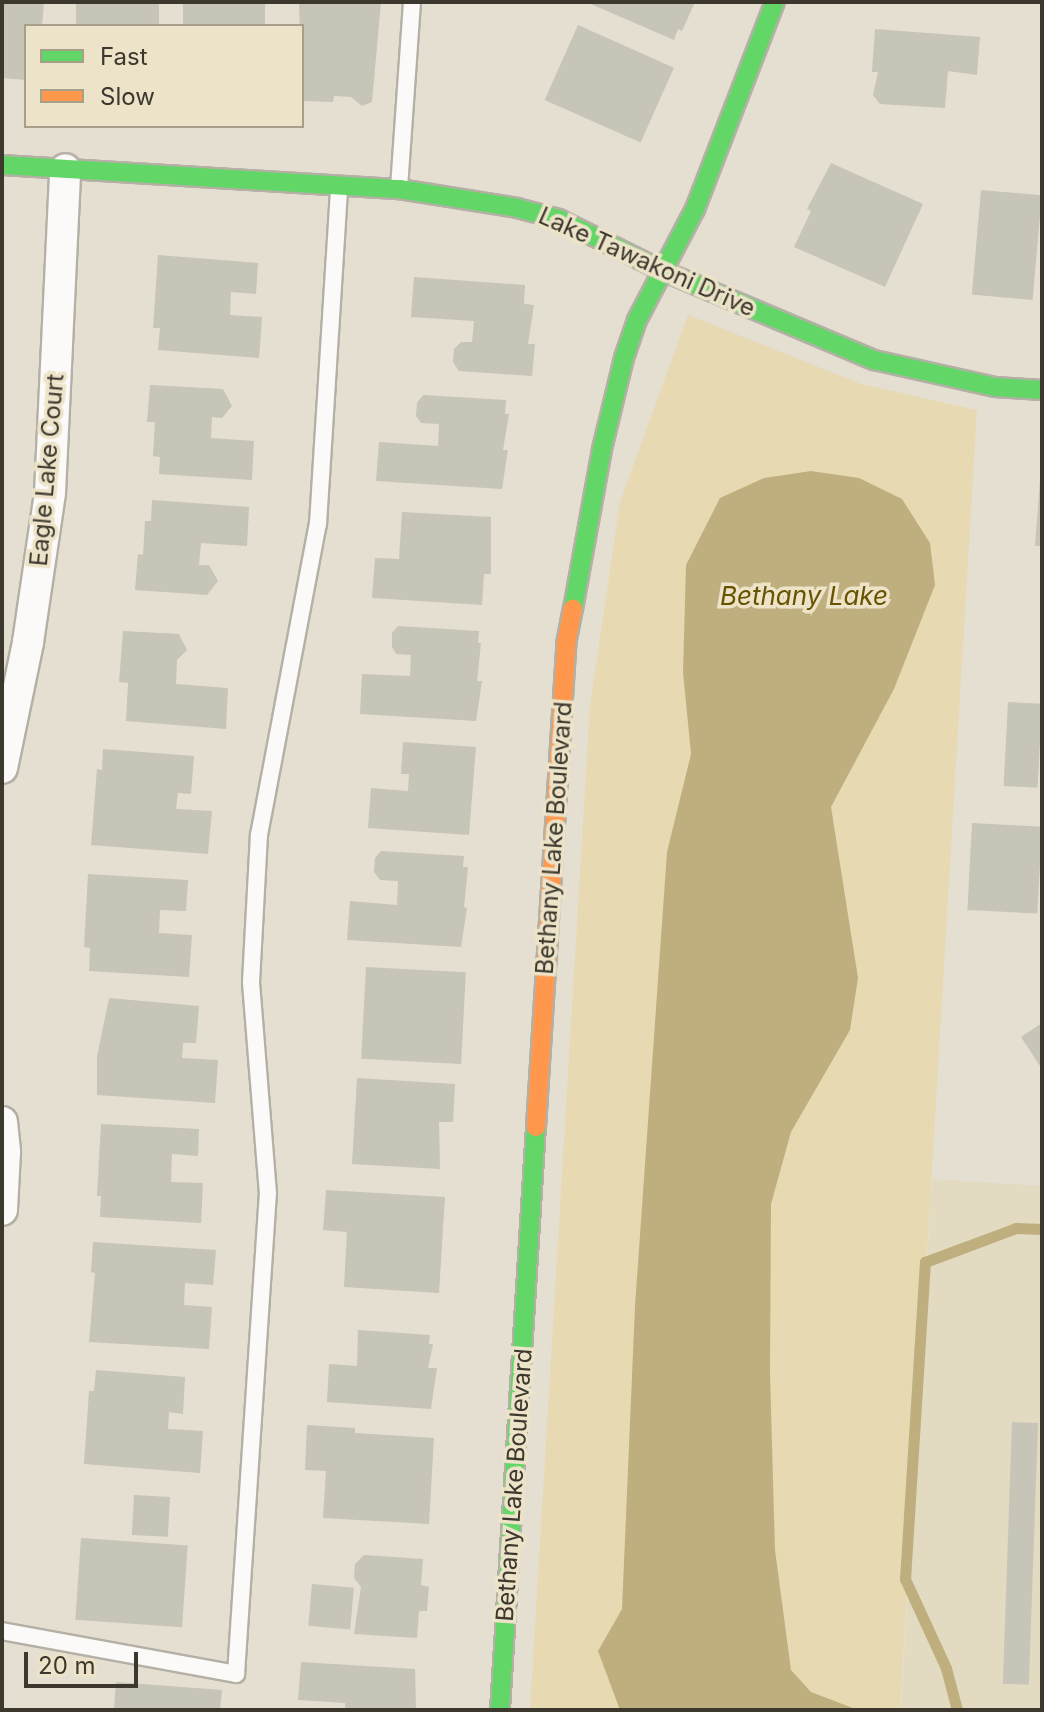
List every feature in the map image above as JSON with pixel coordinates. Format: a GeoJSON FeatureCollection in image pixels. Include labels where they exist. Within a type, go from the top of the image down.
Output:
{"type":"FeatureCollection","features":[{"type":"Feature","properties":{"kind":"street","name":"Bethany Lake Boulevard"},"geometry":{"type":"LineString","coordinates":[[500,1710],[566,644],[602,449],[624,358],[637,320],[695,209],[775,2]]}},
{"type":"Feature","properties":{"kind":"street","name":"Lake Tawakoni Drive"},"geometry":{"type":"LineString","coordinates":[[2,165],[399,189],[517,208],[559,219],[663,271],[874,360],[995,387],[1042,390]]}},
{"type":"Feature","properties":{"kind":"street","name":"Eagle Lake Court"},"geometry":{"type":"LineString","coordinates":[[2,768],[28,642],[50,493],[65,169]]}},
{"type":"Feature","properties":{"kind":"street"},"geometry":{"type":"LineString","coordinates":[[2,1122],[5,1152],[2,1210]]}},
{"type":"Feature","properties":{"kind":"lane"},"geometry":{"type":"LineString","coordinates":[[399,189],[412,2]]}},
{"type":"Feature","properties":{"kind":"lane"},"geometry":{"type":"LineString","coordinates":[[2,1631],[236,1674],[268,1194],[251,982],[259,835],[318,524],[339,186]]}},
{"type":"Feature","properties":{"kind":"shaded area"},"geometry":{"type":"Polygon","coordinates":[[[688,315],[861,384],[977,410],[900,1710],[530,1710],[590,705],[620,502],[688,315]]]}},
{"type":"Feature","properties":{"kind":"shaded area"},"geometry":{"type":"Polygon","coordinates":[[[932,1179],[1042,1186],[1042,1710],[901,1710],[932,1179]]]}},
{"type":"Feature","properties":{"kind":"water","name":"Bethany Lake"},"geometry":{"type":"Polygon","coordinates":[[[811,471],[859,478],[902,499],[930,543],[935,585],[894,689],[831,807],[858,978],[850,1030],[791,1132],[771,1204],[770,1373],[775,1550],[791,1670],[811,1692],[858,1710],[620,1710],[598,1651],[622,1609],[635,1306],[667,852],[691,754],[683,672],[686,565],[720,498],[764,478],[811,471]]]}},
{"type":"Feature","properties":{"kind":"building"},"geometry":{"type":"Polygon","coordinates":[[[2,2],[44,2],[42,24],[24,24],[24,80],[2,78],[2,2]]]}},
{"type":"Feature","properties":{"kind":"building"},"geometry":{"type":"Polygon","coordinates":[[[76,2],[159,2],[159,24],[76,24],[76,2]]]}},
{"type":"Feature","properties":{"kind":"building"},"geometry":{"type":"Polygon","coordinates":[[[183,2],[265,2],[265,24],[183,24],[183,2]]]}},
{"type":"Feature","properties":{"kind":"building"},"geometry":{"type":"Polygon","coordinates":[[[299,2],[381,2],[372,102],[362,106],[351,97],[334,96],[333,102],[304,101],[304,24],[300,24],[299,2]]]}},
{"type":"Feature","properties":{"kind":"building"},"geometry":{"type":"Polygon","coordinates":[[[586,2],[695,2],[682,31],[678,29],[674,40],[586,2]]]}},
{"type":"Feature","properties":{"kind":"building"},"geometry":{"type":"Polygon","coordinates":[[[578,25],[674,68],[641,143],[545,100],[578,25]]]}},
{"type":"Feature","properties":{"kind":"building"},"geometry":{"type":"Polygon","coordinates":[[[875,29],[980,37],[977,75],[948,71],[945,108],[880,104],[873,95],[878,72],[872,72],[875,29]]]}},
{"type":"Feature","properties":{"kind":"building"},"geometry":{"type":"Polygon","coordinates":[[[831,163],[923,204],[885,287],[794,247],[811,211],[807,209],[831,163]]]}},
{"type":"Feature","properties":{"kind":"building"},"geometry":{"type":"Polygon","coordinates":[[[981,190],[1042,195],[1033,300],[972,295],[981,190]]]}},
{"type":"Feature","properties":{"kind":"building"},"geometry":{"type":"Polygon","coordinates":[[[158,255],[258,263],[256,294],[231,292],[230,315],[262,317],[259,358],[158,350],[160,328],[153,328],[158,255]]]}},
{"type":"Feature","properties":{"kind":"building"},"geometry":{"type":"Polygon","coordinates":[[[414,277],[525,285],[524,304],[534,305],[528,344],[535,344],[532,376],[459,371],[453,362],[454,349],[461,342],[472,342],[474,321],[411,317],[414,277]]]}},
{"type":"Feature","properties":{"kind":"building"},"geometry":{"type":"Polygon","coordinates":[[[150,385],[223,389],[232,406],[222,418],[212,417],[211,438],[254,441],[252,480],[159,474],[160,457],[153,456],[155,422],[147,422],[150,385]]]}},
{"type":"Feature","properties":{"kind":"building"},"geometry":{"type":"Polygon","coordinates":[[[423,395],[506,400],[505,414],[509,414],[503,450],[508,450],[502,489],[376,481],[379,442],[438,446],[439,424],[421,423],[416,416],[417,403],[423,395]]]}},
{"type":"Feature","properties":{"kind":"building"},"geometry":{"type":"Polygon","coordinates":[[[1040,480],[1042,546],[1035,546],[1040,480]]]}},
{"type":"Feature","properties":{"kind":"building"},"geometry":{"type":"Polygon","coordinates":[[[152,500],[249,507],[247,546],[201,543],[199,565],[209,565],[218,581],[207,595],[135,590],[138,554],[143,555],[145,521],[151,521],[152,500]]]}},
{"type":"Feature","properties":{"kind":"building"},"geometry":{"type":"Polygon","coordinates":[[[402,512],[491,517],[491,574],[484,574],[482,605],[372,598],[375,558],[399,559],[402,512]]]}},
{"type":"Feature","properties":{"kind":"building"},"geometry":{"type":"Polygon","coordinates":[[[398,626],[479,631],[478,643],[481,643],[477,681],[482,681],[476,721],[360,714],[362,674],[410,676],[411,655],[396,654],[392,647],[392,633],[398,626]]]}},
{"type":"Feature","properties":{"kind":"building"},"geometry":{"type":"Polygon","coordinates":[[[123,631],[179,634],[187,650],[177,660],[176,684],[228,688],[226,729],[126,721],[128,683],[119,682],[123,631]]]}},
{"type":"Feature","properties":{"kind":"building"},"geometry":{"type":"Polygon","coordinates":[[[1008,702],[1042,704],[1038,788],[1004,786],[1008,702]]]}},
{"type":"Feature","properties":{"kind":"building"},"geometry":{"type":"Polygon","coordinates":[[[403,742],[476,747],[469,835],[368,828],[371,788],[408,791],[409,774],[401,774],[403,742]]]}},
{"type":"Feature","properties":{"kind":"building"},"geometry":{"type":"Polygon","coordinates":[[[103,749],[194,756],[191,794],[178,793],[176,809],[212,811],[208,854],[91,845],[97,769],[102,770],[103,749]]]}},
{"type":"Feature","properties":{"kind":"building"},"geometry":{"type":"Polygon","coordinates":[[[972,823],[1042,827],[1037,914],[967,910],[972,823]]]}},
{"type":"Feature","properties":{"kind":"building"},"geometry":{"type":"Polygon","coordinates":[[[381,851],[464,856],[463,867],[468,867],[464,907],[467,908],[461,947],[347,940],[350,901],[397,905],[398,881],[380,880],[374,872],[375,858],[381,851]]]}},
{"type":"Feature","properties":{"kind":"building"},"geometry":{"type":"Polygon","coordinates":[[[88,874],[188,880],[186,911],[160,910],[159,933],[192,935],[189,977],[89,971],[90,948],[84,947],[88,874]]]}},
{"type":"Feature","properties":{"kind":"building"},"geometry":{"type":"Polygon","coordinates":[[[366,967],[466,972],[461,1064],[361,1059],[366,967]]]}},
{"type":"Feature","properties":{"kind":"building"},"geometry":{"type":"Polygon","coordinates":[[[109,998],[199,1006],[196,1043],[183,1043],[182,1058],[218,1060],[215,1103],[97,1095],[97,1057],[109,998]]]}},
{"type":"Feature","properties":{"kind":"building"},"geometry":{"type":"Polygon","coordinates":[[[1042,1023],[1042,1069],[1021,1037],[1042,1023]]]}},
{"type":"Feature","properties":{"kind":"building"},"geometry":{"type":"Polygon","coordinates":[[[357,1078],[455,1084],[453,1122],[439,1122],[440,1169],[352,1164],[357,1078]]]}},
{"type":"Feature","properties":{"kind":"building"},"geometry":{"type":"Polygon","coordinates":[[[101,1124],[199,1129],[198,1156],[172,1154],[171,1182],[203,1183],[201,1223],[100,1217],[101,1196],[97,1196],[101,1124]]]}},
{"type":"Feature","properties":{"kind":"building"},"geometry":{"type":"Polygon","coordinates":[[[326,1190],[445,1197],[439,1293],[344,1287],[347,1232],[323,1230],[326,1190]]]}},
{"type":"Feature","properties":{"kind":"building"},"geometry":{"type":"Polygon","coordinates":[[[93,1242],[216,1250],[213,1285],[185,1283],[184,1305],[212,1307],[209,1349],[89,1342],[95,1273],[91,1272],[93,1242]]]}},
{"type":"Feature","properties":{"kind":"building"},"geometry":{"type":"Polygon","coordinates":[[[358,1330],[430,1335],[429,1344],[433,1344],[428,1368],[437,1368],[431,1409],[327,1402],[329,1364],[357,1366],[358,1330]]]}},
{"type":"Feature","properties":{"kind":"building"},"geometry":{"type":"Polygon","coordinates":[[[96,1370],[185,1377],[183,1414],[169,1412],[168,1429],[203,1431],[200,1473],[84,1464],[89,1391],[94,1391],[96,1370]]]}},
{"type":"Feature","properties":{"kind":"building"},"geometry":{"type":"Polygon","coordinates":[[[1012,1422],[1038,1423],[1029,1685],[1003,1684],[1012,1422]]]}},
{"type":"Feature","properties":{"kind":"building"},"geometry":{"type":"Polygon","coordinates":[[[307,1425],[355,1428],[355,1433],[434,1438],[429,1524],[323,1518],[326,1471],[305,1470],[307,1425]]]}},
{"type":"Feature","properties":{"kind":"building"},"geometry":{"type":"Polygon","coordinates":[[[134,1495],[170,1497],[168,1537],[132,1535],[134,1495]]]}},
{"type":"Feature","properties":{"kind":"building"},"geometry":{"type":"Polygon","coordinates":[[[81,1538],[188,1545],[182,1627],[75,1620],[81,1538]]]}},
{"type":"Feature","properties":{"kind":"building"},"geometry":{"type":"Polygon","coordinates":[[[364,1555],[423,1559],[421,1585],[429,1587],[427,1611],[419,1611],[417,1638],[354,1634],[361,1587],[354,1578],[355,1564],[364,1555]]]}},
{"type":"Feature","properties":{"kind":"building"},"geometry":{"type":"Polygon","coordinates":[[[312,1584],[354,1588],[350,1630],[308,1626],[312,1584]]]}},
{"type":"Feature","properties":{"kind":"building"},"geometry":{"type":"Polygon","coordinates":[[[301,1662],[415,1669],[416,1708],[345,1710],[345,1703],[298,1700],[301,1662]]]}},
{"type":"Feature","properties":{"kind":"building"},"geometry":{"type":"Polygon","coordinates":[[[116,1682],[222,1690],[220,1710],[114,1710],[116,1682]]]}},
{"type":"Feature","properties":{"kind":"waterway"},"geometry":{"type":"LineString","coordinates":[[957,1710],[946,1668],[905,1579],[925,1262],[1016,1228],[1042,1229]]}},
{"type":"Feature","properties":{"kind":"traffic: fast"},"geometry":{"type":"LineString","coordinates":[[573,609],[602,449],[624,358],[637,320],[695,209],[775,2]]}},
{"type":"Feature","properties":{"kind":"traffic: fast"},"geometry":{"type":"LineString","coordinates":[[2,165],[399,189],[517,208],[559,219],[663,271],[874,360],[995,387],[1042,390]]}},
{"type":"Feature","properties":{"kind":"traffic: fast"},"geometry":{"type":"LineString","coordinates":[[500,1710],[536,1127]]}},
{"type":"Feature","properties":{"kind":"traffic: slow"},"geometry":{"type":"LineString","coordinates":[[536,1127],[566,644],[573,609]]}}]}
